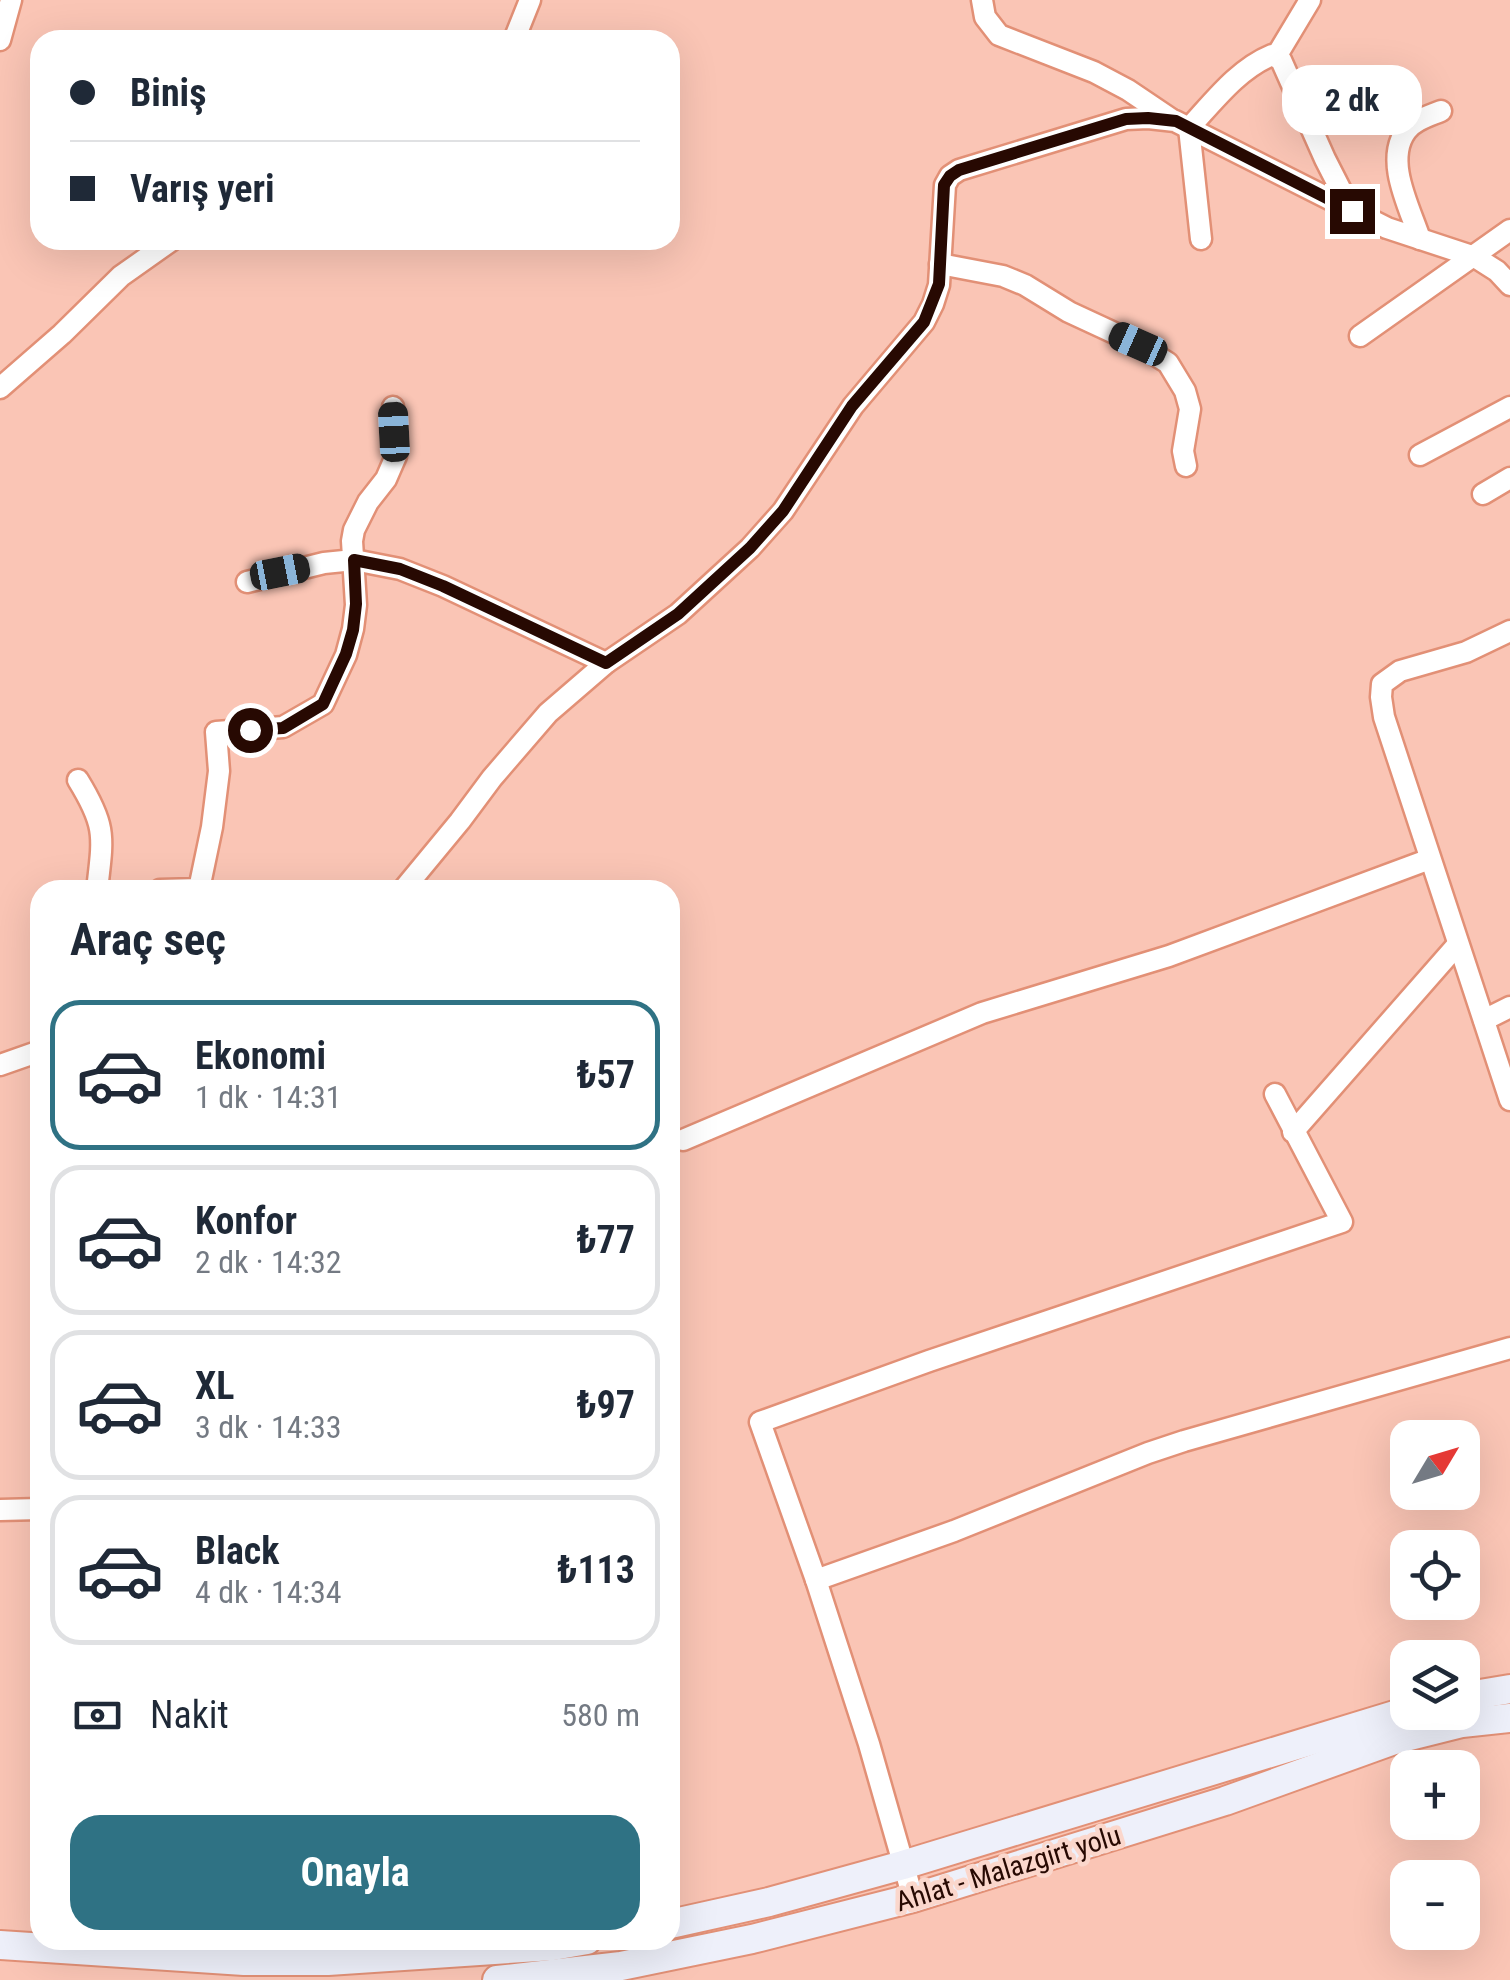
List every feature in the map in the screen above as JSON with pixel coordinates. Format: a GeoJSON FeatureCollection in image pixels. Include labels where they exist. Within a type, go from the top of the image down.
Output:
{"type":"FeatureCollection","features":[{"type":"Feature","properties":{"kind":"main road"},"geometry":{"type":"LineString","coordinates":[[1480,1694],[1510,1689]]}},
{"type":"Feature","properties":{"kind":"main road","name":"Ahlat - Malazgirt yolu"},"geometry":{"type":"LineString","coordinates":[[680,1922],[769,1902],[903,1864],[1390,1716]]}},
{"type":"Feature","properties":{"kind":"main road","name":"Ahlat - Malazgirt yolu"},"geometry":{"type":"LineString","coordinates":[[497,1980],[621,1966],[913,1898],[1225,1801],[1394,1740],[1462,1722],[1510,1718]]}},
{"type":"Feature","properties":{"kind":"main road"},"geometry":{"type":"LineString","coordinates":[[0,1946],[30,1948]]}},
{"type":"Feature","properties":{"kind":"main road"},"geometry":{"type":"LineString","coordinates":[[61,1950],[244,1962],[328,1961],[493,1950]]}},
{"type":"Feature","properties":{"kind":"street"},"geometry":{"type":"LineString","coordinates":[[0,40],[11,0]]}},
{"type":"Feature","properties":{"kind":"street"},"geometry":{"type":"LineString","coordinates":[[518,30],[530,0]]}},
{"type":"Feature","properties":{"kind":"street"},"geometry":{"type":"LineString","coordinates":[[982,0],[985,17],[999,35],[1094,72],[1182,124],[1387,228],[1475,257],[1510,285]]}},
{"type":"Feature","properties":{"kind":"street"},"geometry":{"type":"LineString","coordinates":[[1277,56],[1310,0]]}},
{"type":"Feature","properties":{"kind":"street"},"geometry":{"type":"LineString","coordinates":[[1182,124],[1256,62],[1277,56]]}},
{"type":"Feature","properties":{"kind":"street"},"geometry":{"type":"LineString","coordinates":[[1277,56],[1352,211]]}},
{"type":"Feature","properties":{"kind":"street"},"geometry":{"type":"LineString","coordinates":[[1420,239],[1399,174],[1398,146],[1415,122],[1440,111]]}},
{"type":"Feature","properties":{"kind":"street"},"geometry":{"type":"LineString","coordinates":[[411,880],[548,713],[606,663],[678,614],[770,526],[852,406],[924,322],[939,284],[944,185],[950,176],[1126,119],[1182,124]]}},
{"type":"Feature","properties":{"kind":"street"},"geometry":{"type":"LineString","coordinates":[[1182,124],[1202,239]]}},
{"type":"Feature","properties":{"kind":"street"},"geometry":{"type":"LineString","coordinates":[[1360,336],[1510,230]]}},
{"type":"Feature","properties":{"kind":"street"},"geometry":{"type":"LineString","coordinates":[[0,388],[121,276],[158,250]]}},
{"type":"Feature","properties":{"kind":"street"},"geometry":{"type":"LineString","coordinates":[[940,264],[984,271],[1025,285],[1168,363],[1185,391],[1190,409],[1183,452],[1186,466]]}},
{"type":"Feature","properties":{"kind":"street"},"geometry":{"type":"LineString","coordinates":[[1420,456],[1510,407]]}},
{"type":"Feature","properties":{"kind":"street"},"geometry":{"type":"LineString","coordinates":[[201,880],[219,771],[216,732],[283,728],[323,704],[346,654],[356,604],[354,530],[393,466],[393,408]]}},
{"type":"Feature","properties":{"kind":"street"},"geometry":{"type":"LineString","coordinates":[[1483,494],[1510,478]]}},
{"type":"Feature","properties":{"kind":"street"},"geometry":{"type":"LineString","coordinates":[[247,582],[309,566],[354,560],[400,569],[606,663]]}},
{"type":"Feature","properties":{"kind":"street"},"geometry":{"type":"LineString","coordinates":[[1510,631],[1466,652],[1400,671],[1382,684],[1381,697],[1510,1100]]}},
{"type":"Feature","properties":{"kind":"street"},"geometry":{"type":"LineString","coordinates":[[78,780],[100,822],[98,880]]}},
{"type":"Feature","properties":{"kind":"street"},"geometry":{"type":"LineString","coordinates":[[682,1140],[982,1013],[1169,956],[1430,858]]}},
{"type":"Feature","properties":{"kind":"street"},"geometry":{"type":"LineString","coordinates":[[1293,1132],[1458,944]]}},
{"type":"Feature","properties":{"kind":"street"},"geometry":{"type":"LineString","coordinates":[[1484,1020],[1510,1007]]}},
{"type":"Feature","properties":{"kind":"street"},"geometry":{"type":"LineString","coordinates":[[0,1065],[30,1054]]}},
{"type":"Feature","properties":{"kind":"street"},"geometry":{"type":"LineString","coordinates":[[913,1898],[869,1744],[760,1422],[1342,1222],[1275,1094]]}},
{"type":"Feature","properties":{"kind":"street"},"geometry":{"type":"LineString","coordinates":[[816,1580],[954,1532],[1184,1441],[1510,1348]]}},
{"type":"Feature","properties":{"kind":"street"},"geometry":{"type":"LineString","coordinates":[[0,1510],[30,1510]]}},
{"type":"Feature","properties":{"kind":"route"},"geometry":{"type":"LineString","coordinates":[[250,730],[283,728],[323,704],[353,630],[354,560],[400,569],[443,586],[606,663],[678,614],[750,548],[783,511],[852,406],[924,322],[939,284],[944,185],[959,170],[1100,125],[1148,118],[1176,121],[1352,211]]}}]}
